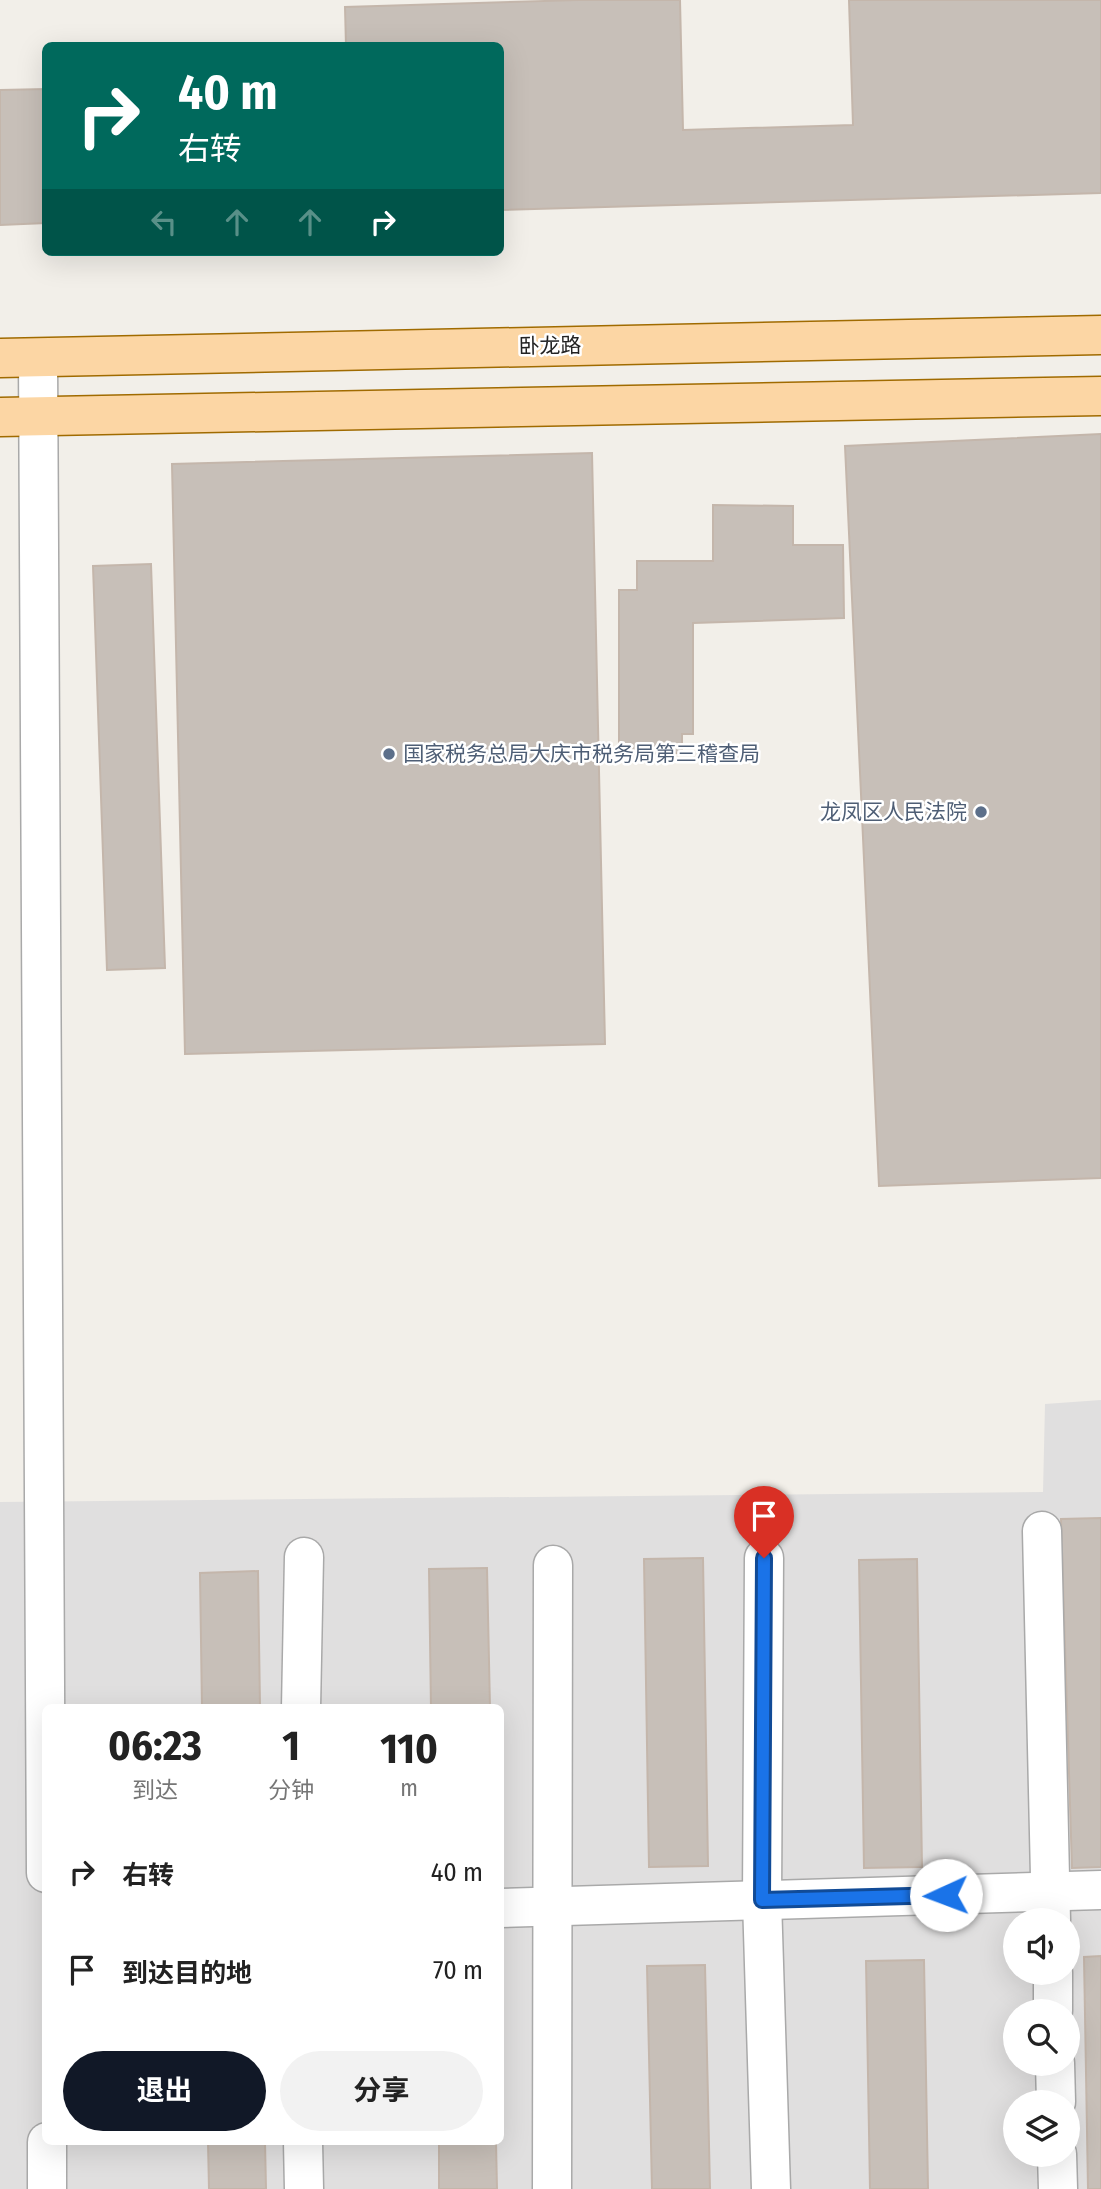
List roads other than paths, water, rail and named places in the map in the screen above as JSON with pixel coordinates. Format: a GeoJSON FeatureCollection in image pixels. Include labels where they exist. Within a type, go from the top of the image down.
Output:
{"type":"FeatureCollection","features":[{"type":"Feature","properties":{"kind":"main road","name":"卧龙路"},"geometry":{"type":"LineString","coordinates":[[0,359],[1101,335]]}},
{"type":"Feature","properties":{"kind":"main road"},"geometry":{"type":"LineString","coordinates":[[18,416],[1101,396]]}},
{"type":"Feature","properties":{"kind":"street"},"geometry":{"type":"LineString","coordinates":[[38,358],[18,416],[43,1704]]}},
{"type":"Feature","properties":{"kind":"street"},"geometry":{"type":"LineString","coordinates":[[1042,1531],[1051,1906]]}},
{"type":"Feature","properties":{"kind":"street"},"geometry":{"type":"LineString","coordinates":[[301,1704],[303,1558]]}},
{"type":"Feature","properties":{"kind":"street"},"geometry":{"type":"LineString","coordinates":[[764,1558],[762,1900],[772,2189]]}},
{"type":"Feature","properties":{"kind":"street"},"geometry":{"type":"LineString","coordinates":[[552,2189],[553,1565]]}},
{"type":"Feature","properties":{"kind":"street"},"geometry":{"type":"LineString","coordinates":[[504,1908],[762,1900],[1051,1906],[1101,1890]]}},
{"type":"Feature","properties":{"kind":"street"},"geometry":{"type":"LineString","coordinates":[[47,2145],[47,2189]]}},
{"type":"Feature","properties":{"kind":"street"},"geometry":{"type":"LineString","coordinates":[[303,2145],[304,2189]]}},
{"type":"Feature","properties":{"kind":"street"},"geometry":{"type":"LineString","coordinates":[[1057,2167],[1058,2189]]}},
{"type":"Feature","properties":{"kind":"place","name":"国家税务总局大庆市税务局第三稽查局"},"geometry":{"type":"Point","coordinates":[389,754]}},
{"type":"Feature","properties":{"kind":"place","name":"龙凤区人民法院"},"geometry":{"type":"Point","coordinates":[981,812]}}]}
